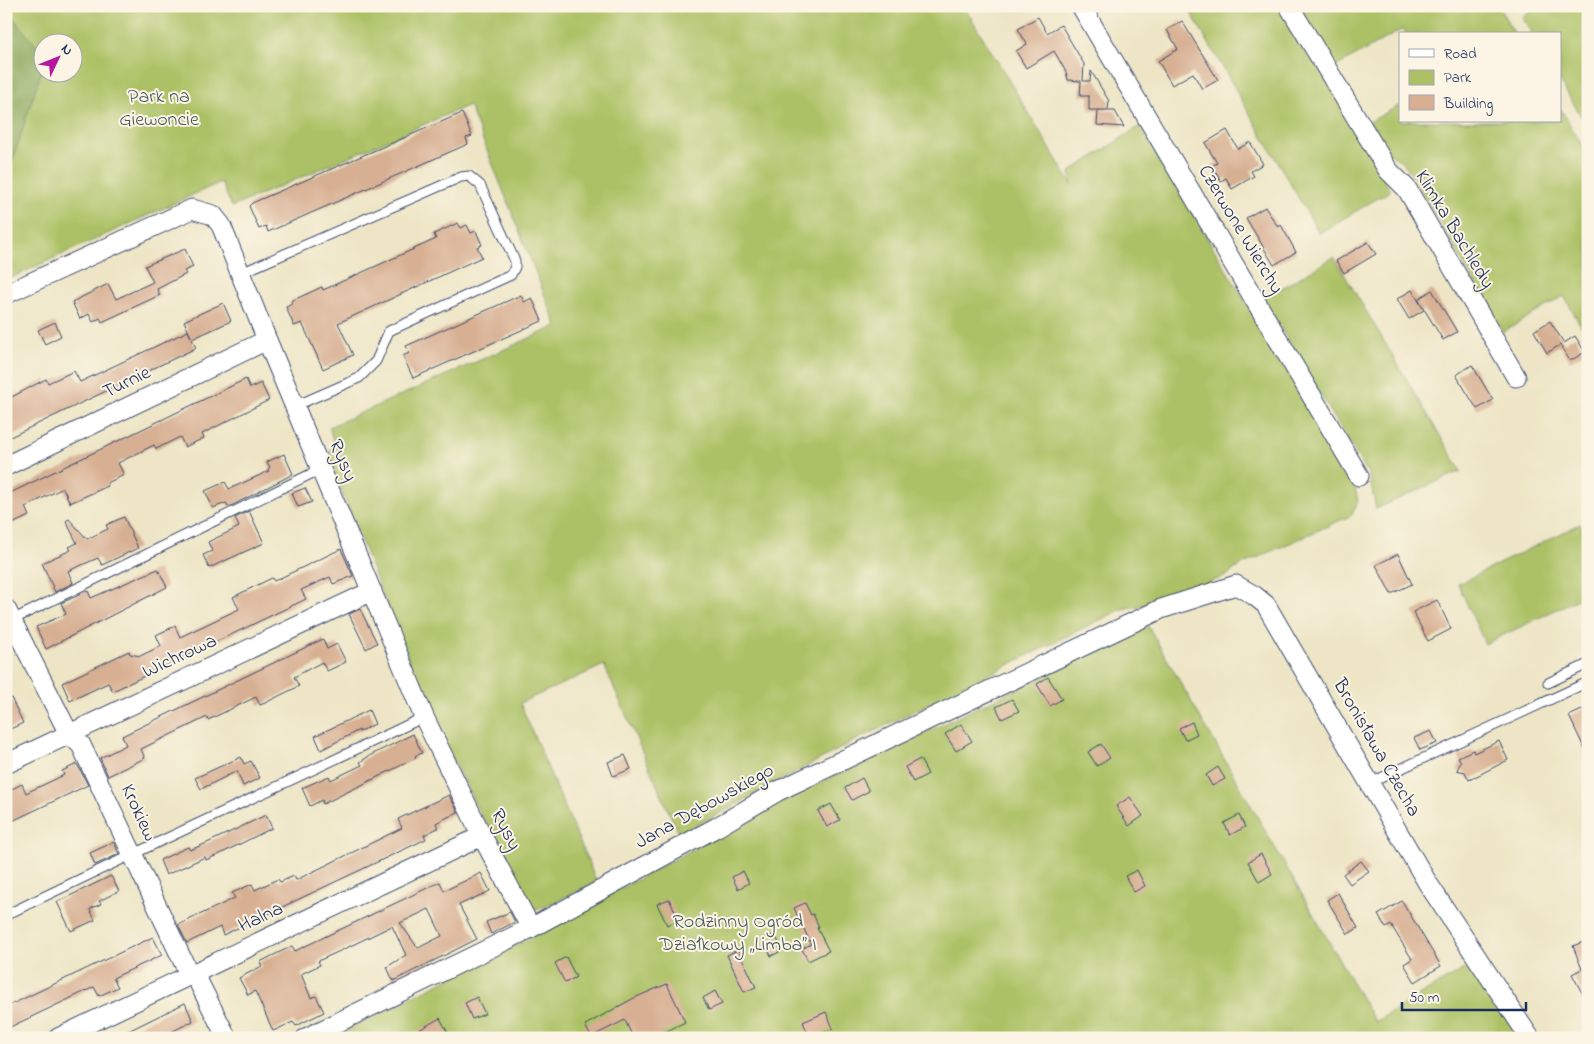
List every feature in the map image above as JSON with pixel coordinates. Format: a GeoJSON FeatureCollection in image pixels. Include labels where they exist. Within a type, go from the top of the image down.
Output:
{"type":"FeatureCollection","features":[{"type":"Feature","properties":{"kind":"street","name":"Czerwone Wierchy"},"geometry":{"type":"LineString","coordinates":[[1081,6],[1359,476]]}},
{"type":"Feature","properties":{"kind":"street","name":"Klimka Bachledy"},"geometry":{"type":"LineString","coordinates":[[1289,6],[1388,170],[1407,189],[1516,376]]}},
{"type":"Feature","properties":{"kind":"street","name":"Rysy"},"geometry":{"type":"LineString","coordinates":[[6,294],[192,209],[212,215],[222,225],[294,406],[424,717],[482,836],[531,928]]}},
{"type":"Feature","properties":{"kind":"street","name":"Turnie"},"geometry":{"type":"LineString","coordinates":[[6,466],[267,340]]}},
{"type":"Feature","properties":{"kind":"street","name":"Bronisława Czecha"},"geometry":{"type":"LineString","coordinates":[[1130,624],[1161,609],[1236,585],[1256,596],[1266,605],[1427,882],[1530,1038]]}},
{"type":"Feature","properties":{"kind":"street","name":"Wichrowa"},"geometry":{"type":"LineString","coordinates":[[6,764],[372,591]]}},
{"type":"Feature","properties":{"kind":"street","name":"Krokiew"},"geometry":{"type":"LineString","coordinates":[[9,614],[69,734],[81,745],[190,976],[197,979],[227,1038]]}},
{"type":"Feature","properties":{"kind":"street","name":"Jana Dębowskiego"},"geometry":{"type":"LineString","coordinates":[[306,1038],[531,928],[717,827],[778,791],[1130,624]]}},
{"type":"Feature","properties":{"kind":"street","name":"Halna"},"geometry":{"type":"LineString","coordinates":[[58,1038],[482,836]]}},
{"type":"Feature","properties":{"kind":"lane"},"geometry":{"type":"LineString","coordinates":[[241,273],[460,177],[469,176],[480,184],[515,261],[515,267],[511,274],[390,332],[376,361],[359,378],[294,406]]}},
{"type":"Feature","properties":{"kind":"lane"},"geometry":{"type":"LineString","coordinates":[[9,614],[321,469]]}},
{"type":"Feature","properties":{"kind":"lane"},"geometry":{"type":"LineString","coordinates":[[1548,683],[1588,664]]}},
{"type":"Feature","properties":{"kind":"lane"},"geometry":{"type":"LineString","coordinates":[[1370,783],[1588,682]]}},
{"type":"Feature","properties":{"kind":"lane"},"geometry":{"type":"LineString","coordinates":[[6,915],[132,853],[277,789],[424,717]]}},
{"type":"Feature","properties":{"kind":"green space","name":"Park na Giewoncie"},"geometry":{"type":"Polygon","coordinates":[[[6,6],[964,6],[1072,185],[1070,172],[1140,126],[1354,483],[1358,501],[1352,515],[1239,566],[1226,576],[1159,602],[1122,609],[858,739],[679,835],[604,665],[520,703],[597,882],[542,908],[533,909],[524,901],[432,718],[328,458],[334,443],[329,427],[557,326],[469,105],[232,207],[221,182],[6,280],[6,6]]]}},
{"type":"Feature","properties":{"kind":"green space"},"geometry":{"type":"Polygon","coordinates":[[[1187,6],[1283,6],[1372,154],[1390,191],[1319,233],[1187,6]]]}},
{"type":"Feature","properties":{"kind":"green space"},"geometry":{"type":"Polygon","coordinates":[[[1289,6],[1498,6],[1514,32],[1405,32],[1403,29],[1328,71],[1289,6]]]}},
{"type":"Feature","properties":{"kind":"green space"},"geometry":{"type":"Polygon","coordinates":[[[1541,6],[1588,6],[1588,128],[1562,84],[1562,32],[1531,32],[1522,17],[1541,6]]]}},
{"type":"Feature","properties":{"kind":"green space"},"geometry":{"type":"Polygon","coordinates":[[[6,9],[32,41],[32,82],[38,82],[6,181],[6,9]]]}},
{"type":"Feature","properties":{"kind":"green space"},"geometry":{"type":"Polygon","coordinates":[[[1399,106],[1399,122],[1562,122],[1562,111],[1588,155],[1588,338],[1564,296],[1503,332],[1414,177],[1402,161],[1386,152],[1362,126],[1399,106]]]}},
{"type":"Feature","properties":{"kind":"green space"},"geometry":{"type":"Polygon","coordinates":[[[1334,257],[1461,471],[1376,509],[1369,475],[1263,299],[1334,257]]]}},
{"type":"Feature","properties":{"kind":"green space"},"geometry":{"type":"Polygon","coordinates":[[[1580,524],[1588,545],[1588,594],[1485,644],[1458,584],[1580,524]]]}},
{"type":"Feature","properties":{"kind":"green space","name":"Rodzinny Ogród Działkowy „Limba” I"},"geometry":{"type":"Polygon","coordinates":[[[1148,626],[1375,1022],[1472,964],[1520,1038],[330,1038],[536,935],[776,804],[1148,626]]]}},
{"type":"Feature","properties":{"kind":"building"},"geometry":{"type":"Polygon","coordinates":[[[1038,17],[1047,33],[1061,25],[1084,64],[1083,81],[1090,81],[1091,71],[1109,101],[1108,110],[1089,110],[1089,96],[1080,96],[1081,81],[1068,80],[1066,72],[1054,51],[1026,68],[1016,51],[1027,44],[1018,29],[1038,17]]]}},
{"type":"Feature","properties":{"kind":"building"},"geometry":{"type":"Polygon","coordinates":[[[1182,21],[1218,80],[1202,89],[1193,73],[1172,85],[1158,61],[1178,49],[1167,30],[1182,21]]]}},
{"type":"Feature","properties":{"kind":"building"},"geometry":{"type":"Polygon","coordinates":[[[1098,111],[1115,111],[1124,127],[1097,125],[1098,111]]]}},
{"type":"Feature","properties":{"kind":"building"},"geometry":{"type":"Polygon","coordinates":[[[462,113],[472,136],[466,138],[468,144],[268,232],[266,226],[259,229],[249,206],[252,203],[462,113]]]}},
{"type":"Feature","properties":{"kind":"building"},"geometry":{"type":"Polygon","coordinates":[[[1227,130],[1238,149],[1250,142],[1263,164],[1251,171],[1254,176],[1232,189],[1226,178],[1221,181],[1212,166],[1217,163],[1205,143],[1227,130]]]}},
{"type":"Feature","properties":{"kind":"building"},"geometry":{"type":"Polygon","coordinates":[[[1265,207],[1278,227],[1281,225],[1296,252],[1274,265],[1246,218],[1265,207]]]}},
{"type":"Feature","properties":{"kind":"building"},"geometry":{"type":"Polygon","coordinates":[[[458,223],[461,228],[467,225],[471,233],[476,231],[482,245],[477,247],[482,257],[338,323],[353,355],[323,369],[302,323],[294,326],[286,307],[292,304],[291,301],[322,287],[323,290],[436,239],[434,234],[458,223]]]}},
{"type":"Feature","properties":{"kind":"building"},"geometry":{"type":"Polygon","coordinates":[[[1368,242],[1376,254],[1344,273],[1336,261],[1368,242]]]}},
{"type":"Feature","properties":{"kind":"building"},"geometry":{"type":"Polygon","coordinates":[[[185,249],[193,267],[184,271],[186,274],[157,289],[160,295],[102,322],[100,318],[93,322],[89,314],[80,319],[72,302],[108,284],[116,299],[153,282],[145,266],[185,249]]]}},
{"type":"Feature","properties":{"kind":"building"},"geometry":{"type":"Polygon","coordinates":[[[1412,290],[1424,310],[1409,319],[1397,299],[1412,290]]]}},
{"type":"Feature","properties":{"kind":"building"},"geometry":{"type":"Polygon","coordinates":[[[1432,290],[1457,332],[1443,340],[1418,299],[1432,290]]]}},
{"type":"Feature","properties":{"kind":"building"},"geometry":{"type":"Polygon","coordinates":[[[521,295],[524,302],[532,298],[542,321],[413,378],[403,356],[409,353],[406,346],[521,295]]]}},
{"type":"Feature","properties":{"kind":"building"},"geometry":{"type":"Polygon","coordinates":[[[223,303],[231,321],[192,339],[196,348],[6,439],[6,400],[46,379],[48,383],[74,371],[80,382],[188,331],[191,337],[184,321],[223,303]]]}},
{"type":"Feature","properties":{"kind":"building"},"geometry":{"type":"Polygon","coordinates":[[[1550,321],[1564,343],[1575,336],[1585,352],[1570,361],[1560,345],[1547,353],[1534,331],[1550,321]]]}},
{"type":"Feature","properties":{"kind":"building"},"geometry":{"type":"Polygon","coordinates":[[[55,322],[61,336],[45,344],[38,330],[55,322]]]}},
{"type":"Feature","properties":{"kind":"building"},"geometry":{"type":"Polygon","coordinates":[[[1472,365],[1493,400],[1477,409],[1456,375],[1472,365]]]}},
{"type":"Feature","properties":{"kind":"building"},"geometry":{"type":"Polygon","coordinates":[[[246,379],[250,388],[261,383],[269,400],[202,434],[204,438],[185,447],[180,437],[156,449],[154,445],[118,463],[124,475],[107,483],[108,486],[70,503],[63,488],[25,507],[29,516],[6,527],[6,495],[246,379]]]}},
{"type":"Feature","properties":{"kind":"building"},"geometry":{"type":"Polygon","coordinates":[[[284,454],[293,474],[229,507],[226,503],[213,508],[205,491],[225,482],[229,489],[269,471],[270,467],[267,462],[284,454]]]}},
{"type":"Feature","properties":{"kind":"building"},"geometry":{"type":"Polygon","coordinates":[[[305,488],[312,502],[298,507],[292,493],[305,488]]]}},
{"type":"Feature","properties":{"kind":"building"},"geometry":{"type":"Polygon","coordinates":[[[249,511],[264,543],[209,568],[203,555],[212,551],[208,542],[239,527],[235,518],[249,511]]]}},
{"type":"Feature","properties":{"kind":"building"},"geometry":{"type":"Polygon","coordinates":[[[124,517],[138,548],[102,565],[98,558],[68,571],[73,583],[55,592],[42,563],[71,550],[69,547],[77,543],[66,521],[69,519],[87,539],[108,529],[106,525],[124,517]]]}},
{"type":"Feature","properties":{"kind":"building"},"geometry":{"type":"Polygon","coordinates":[[[341,549],[353,576],[333,584],[330,577],[301,590],[306,599],[113,691],[108,683],[70,701],[62,683],[129,651],[130,654],[140,656],[161,646],[156,635],[175,626],[180,637],[239,609],[233,597],[272,578],[274,581],[341,549]]]}},
{"type":"Feature","properties":{"kind":"building"},"geometry":{"type":"Polygon","coordinates":[[[1398,554],[1412,584],[1391,594],[1376,565],[1398,554]]]}},
{"type":"Feature","properties":{"kind":"building"},"geometry":{"type":"Polygon","coordinates":[[[158,569],[167,587],[46,649],[36,627],[66,614],[61,603],[88,591],[91,598],[158,569]]]}},
{"type":"Feature","properties":{"kind":"building"},"geometry":{"type":"Polygon","coordinates":[[[1437,600],[1451,629],[1428,641],[1413,612],[1437,600]]]}},
{"type":"Feature","properties":{"kind":"building"},"geometry":{"type":"Polygon","coordinates":[[[360,609],[377,643],[366,649],[349,614],[360,609]]]}},
{"type":"Feature","properties":{"kind":"building"},"geometry":{"type":"Polygon","coordinates":[[[323,639],[327,649],[337,644],[346,662],[327,671],[322,662],[294,677],[299,686],[265,703],[260,705],[256,697],[208,720],[207,717],[141,749],[145,758],[108,776],[100,758],[126,745],[122,736],[323,639]]]}},
{"type":"Feature","properties":{"kind":"building"},"geometry":{"type":"Polygon","coordinates":[[[1048,677],[1062,699],[1050,706],[1037,684],[1048,677]]]}},
{"type":"Feature","properties":{"kind":"building"},"geometry":{"type":"Polygon","coordinates":[[[6,687],[23,723],[6,731],[6,687]]]}},
{"type":"Feature","properties":{"kind":"building"},"geometry":{"type":"Polygon","coordinates":[[[1012,699],[1019,711],[1002,719],[996,707],[1012,699]]]}},
{"type":"Feature","properties":{"kind":"building"},"geometry":{"type":"Polygon","coordinates":[[[1588,707],[1588,756],[1569,716],[1588,707]]]}},
{"type":"Feature","properties":{"kind":"building"},"geometry":{"type":"Polygon","coordinates":[[[369,710],[375,724],[359,732],[359,730],[321,750],[315,736],[369,710]]]}},
{"type":"Feature","properties":{"kind":"building"},"geometry":{"type":"Polygon","coordinates":[[[1192,722],[1197,734],[1185,740],[1179,728],[1192,722]]]}},
{"type":"Feature","properties":{"kind":"building"},"geometry":{"type":"Polygon","coordinates":[[[961,724],[972,741],[956,751],[945,734],[961,724]]]}},
{"type":"Feature","properties":{"kind":"building"},"geometry":{"type":"Polygon","coordinates":[[[1431,731],[1437,743],[1420,750],[1414,738],[1431,731]]]}},
{"type":"Feature","properties":{"kind":"building"},"geometry":{"type":"Polygon","coordinates":[[[413,734],[422,753],[415,756],[416,758],[323,804],[322,800],[310,806],[302,788],[329,776],[331,780],[362,765],[360,762],[371,755],[413,734]]]}},
{"type":"Feature","properties":{"kind":"building"},"geometry":{"type":"Polygon","coordinates":[[[1499,741],[1508,760],[1469,780],[1465,772],[1457,770],[1461,762],[1458,757],[1473,750],[1474,753],[1499,741]]]}},
{"type":"Feature","properties":{"kind":"building"},"geometry":{"type":"Polygon","coordinates":[[[1101,744],[1110,758],[1097,766],[1088,752],[1101,744]]]}},
{"type":"Feature","properties":{"kind":"building"},"geometry":{"type":"Polygon","coordinates":[[[625,755],[631,769],[613,776],[608,762],[625,755]]]}},
{"type":"Feature","properties":{"kind":"building"},"geometry":{"type":"Polygon","coordinates":[[[241,757],[244,764],[251,761],[260,778],[243,786],[237,771],[201,789],[195,778],[241,757]]]}},
{"type":"Feature","properties":{"kind":"building"},"geometry":{"type":"Polygon","coordinates":[[[920,759],[928,774],[913,782],[905,767],[920,759]]]}},
{"type":"Feature","properties":{"kind":"building"},"geometry":{"type":"Polygon","coordinates":[[[77,764],[88,785],[6,824],[6,792],[22,784],[26,793],[64,775],[62,771],[77,764]]]}},
{"type":"Feature","properties":{"kind":"building"},"geometry":{"type":"Polygon","coordinates":[[[1218,767],[1225,779],[1212,786],[1206,775],[1218,767]]]}},
{"type":"Feature","properties":{"kind":"building"},"geometry":{"type":"Polygon","coordinates":[[[862,778],[869,791],[852,800],[845,788],[862,778]]]}},
{"type":"Feature","properties":{"kind":"building"},"geometry":{"type":"Polygon","coordinates":[[[449,795],[458,812],[436,823],[438,828],[424,835],[426,839],[223,935],[220,927],[187,943],[178,925],[235,898],[232,893],[252,884],[255,890],[278,879],[280,882],[294,876],[296,880],[402,828],[398,819],[449,795]]]}},
{"type":"Feature","properties":{"kind":"building"},"geometry":{"type":"Polygon","coordinates":[[[1130,797],[1143,816],[1129,826],[1116,806],[1130,797]]]}},
{"type":"Feature","properties":{"kind":"building"},"geometry":{"type":"Polygon","coordinates":[[[831,804],[840,820],[827,827],[818,811],[831,804]]]}},
{"type":"Feature","properties":{"kind":"building"},"geometry":{"type":"Polygon","coordinates":[[[266,815],[272,828],[220,854],[206,860],[205,857],[166,875],[160,860],[188,847],[190,850],[207,843],[266,815]]]}},
{"type":"Feature","properties":{"kind":"building"},"geometry":{"type":"Polygon","coordinates":[[[1239,815],[1245,827],[1230,835],[1224,823],[1239,815]]]}},
{"type":"Feature","properties":{"kind":"building"},"geometry":{"type":"Polygon","coordinates":[[[114,842],[119,854],[95,865],[90,853],[114,842]]]}},
{"type":"Feature","properties":{"kind":"building"},"geometry":{"type":"Polygon","coordinates":[[[1261,854],[1272,874],[1259,882],[1248,862],[1261,854]]]}},
{"type":"Feature","properties":{"kind":"building"},"geometry":{"type":"Polygon","coordinates":[[[1361,861],[1369,871],[1350,884],[1343,874],[1361,861]]]}},
{"type":"Feature","properties":{"kind":"building"},"geometry":{"type":"Polygon","coordinates":[[[1137,870],[1145,886],[1134,892],[1125,876],[1137,870]]]}},
{"type":"Feature","properties":{"kind":"building"},"geometry":{"type":"Polygon","coordinates":[[[743,871],[749,883],[738,889],[732,877],[743,871]]]}},
{"type":"Feature","properties":{"kind":"building"},"geometry":{"type":"Polygon","coordinates":[[[481,873],[490,891],[459,905],[477,939],[393,981],[387,967],[406,955],[392,926],[318,961],[320,965],[301,974],[311,998],[316,996],[324,1012],[296,1026],[293,1022],[273,1031],[255,991],[248,995],[239,978],[262,966],[260,962],[292,946],[295,951],[440,882],[444,891],[481,873]],[[429,909],[400,923],[418,948],[442,936],[429,909]]]}},
{"type":"Feature","properties":{"kind":"building"},"geometry":{"type":"Polygon","coordinates":[[[111,876],[119,891],[99,901],[101,904],[90,909],[95,920],[71,931],[57,902],[111,876]]]}},
{"type":"Feature","properties":{"kind":"building"},"geometry":{"type":"Polygon","coordinates":[[[1338,893],[1358,928],[1348,934],[1327,900],[1338,893]]]}},
{"type":"Feature","properties":{"kind":"building"},"geometry":{"type":"Polygon","coordinates":[[[669,899],[679,920],[667,925],[657,904],[669,899]]]}},
{"type":"Feature","properties":{"kind":"building"},"geometry":{"type":"Polygon","coordinates":[[[1402,901],[1441,966],[1415,982],[1404,964],[1412,959],[1391,925],[1386,928],[1378,915],[1402,901]]]}},
{"type":"Feature","properties":{"kind":"building"},"geometry":{"type":"Polygon","coordinates":[[[805,903],[811,915],[813,914],[819,927],[817,928],[829,951],[808,961],[802,949],[811,944],[794,908],[805,903]]]}},
{"type":"Feature","properties":{"kind":"building"},"geometry":{"type":"Polygon","coordinates":[[[510,912],[515,922],[491,934],[486,922],[510,912]]]}},
{"type":"Feature","properties":{"kind":"building"},"geometry":{"type":"Polygon","coordinates":[[[775,934],[782,951],[771,956],[763,939],[775,934]]]}},
{"type":"Feature","properties":{"kind":"building"},"geometry":{"type":"Polygon","coordinates":[[[153,937],[162,955],[113,978],[118,987],[99,996],[94,987],[6,1029],[6,1007],[153,937]]]}},
{"type":"Feature","properties":{"kind":"building"},"geometry":{"type":"Polygon","coordinates":[[[1588,940],[1588,1004],[1572,974],[1582,969],[1573,946],[1588,940]]]}},
{"type":"Feature","properties":{"kind":"building"},"geometry":{"type":"Polygon","coordinates":[[[738,950],[756,987],[744,992],[727,955],[738,950]]]}},
{"type":"Feature","properties":{"kind":"building"},"geometry":{"type":"Polygon","coordinates":[[[566,957],[576,977],[565,983],[555,963],[566,957]]]}},
{"type":"Feature","properties":{"kind":"building"},"geometry":{"type":"Polygon","coordinates":[[[667,984],[685,1022],[653,1038],[633,1038],[625,1020],[591,1037],[585,1025],[634,998],[667,984]]]}},
{"type":"Feature","properties":{"kind":"building"},"geometry":{"type":"Polygon","coordinates":[[[715,991],[722,1004],[709,1010],[703,998],[715,991]]]}},
{"type":"Feature","properties":{"kind":"building"},"geometry":{"type":"Polygon","coordinates":[[[477,997],[485,1014],[472,1019],[465,1003],[477,997]]]}},
{"type":"Feature","properties":{"kind":"building"},"geometry":{"type":"Polygon","coordinates":[[[185,1003],[193,1021],[159,1038],[114,1038],[185,1003]]]}},
{"type":"Feature","properties":{"kind":"building"},"geometry":{"type":"Polygon","coordinates":[[[826,1012],[833,1028],[810,1038],[803,1022],[826,1012]]]}},
{"type":"Feature","properties":{"kind":"building"},"geometry":{"type":"Polygon","coordinates":[[[440,1018],[448,1033],[439,1038],[405,1038],[440,1018]]]}}]}
